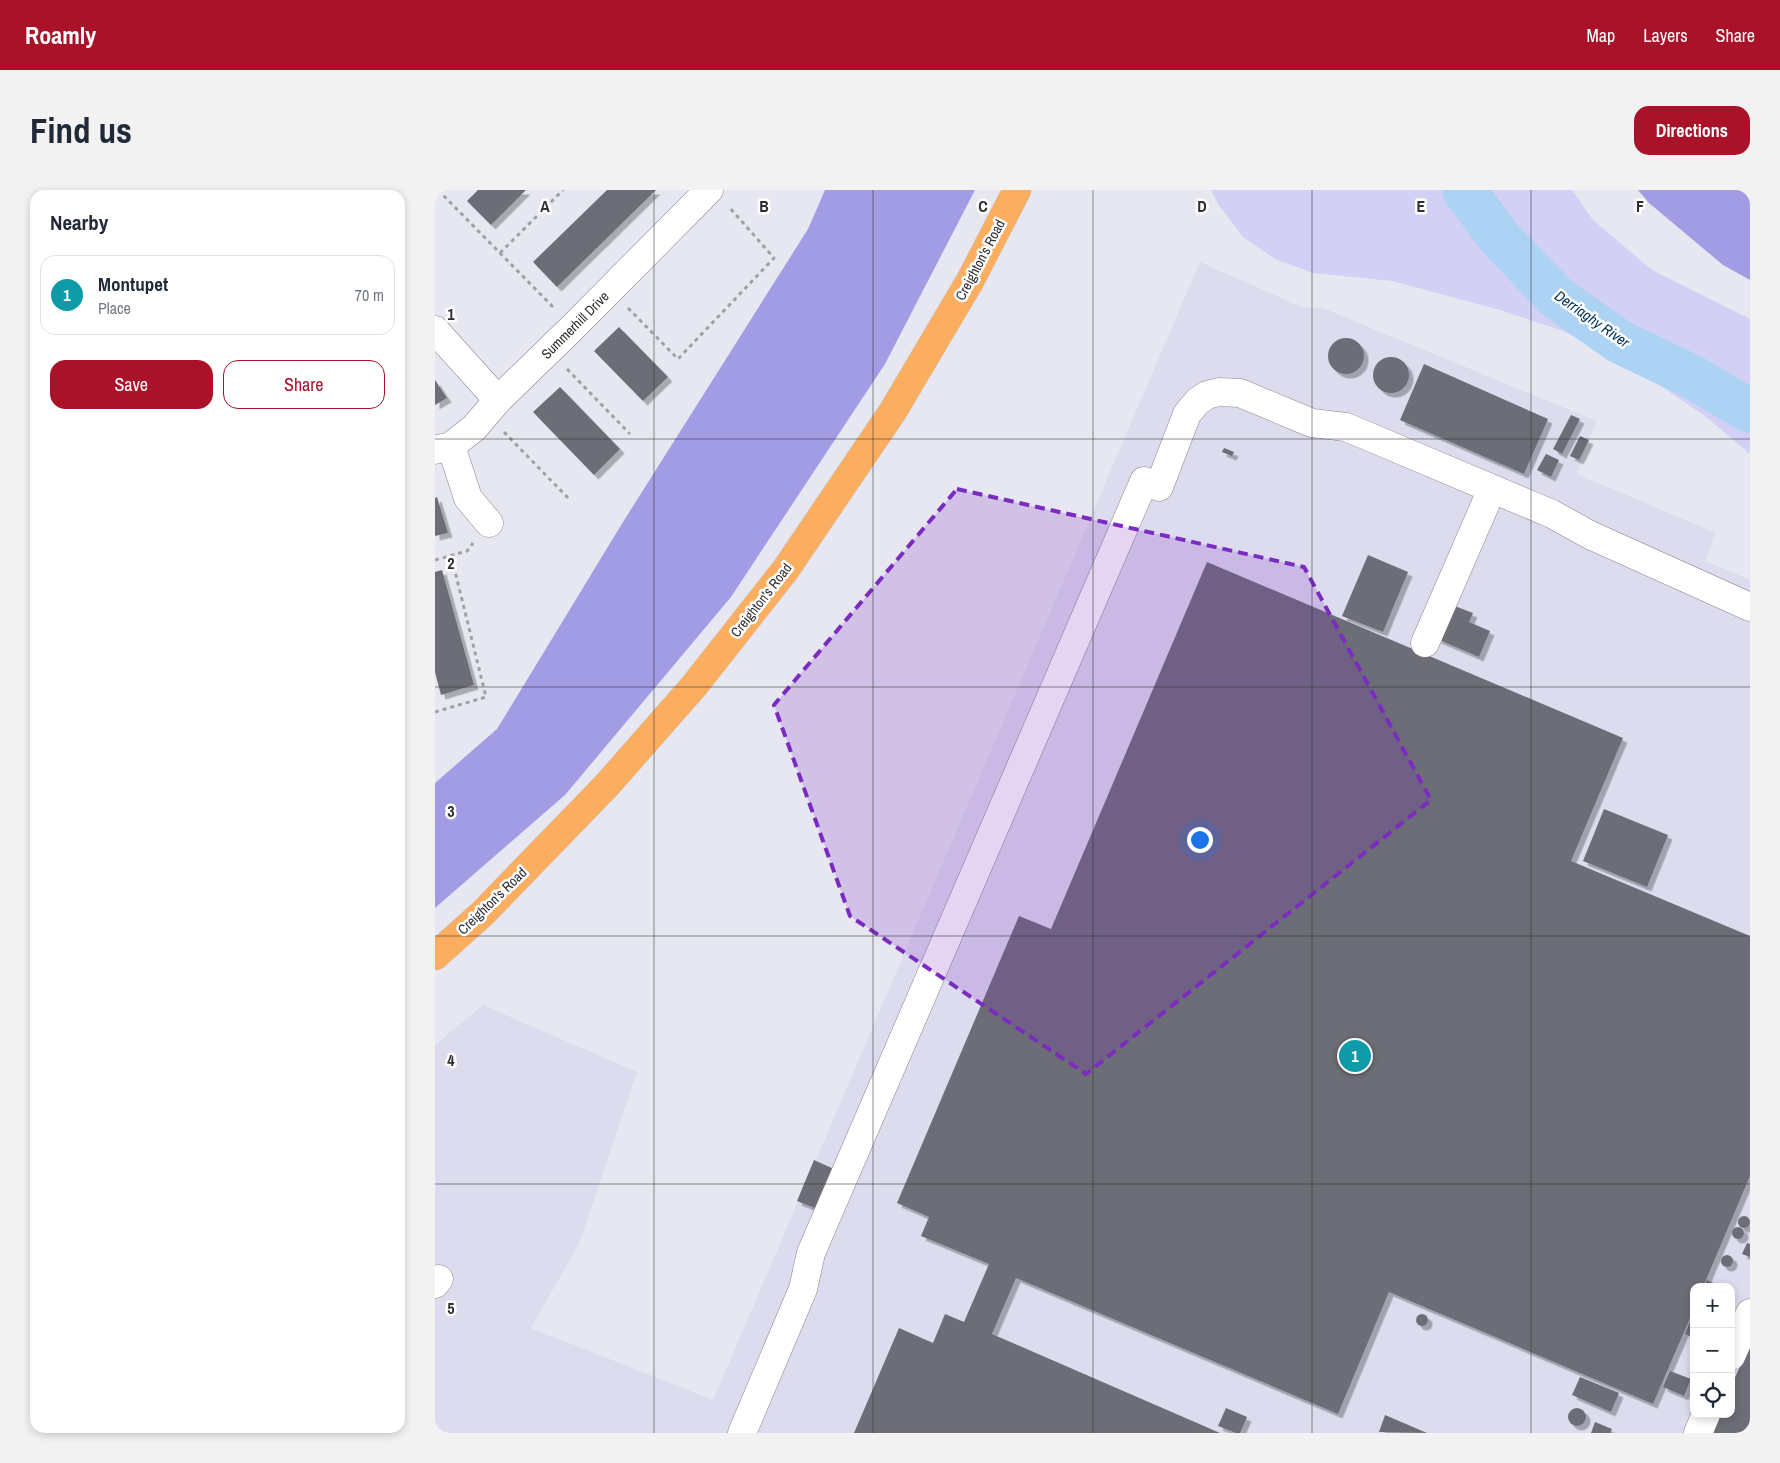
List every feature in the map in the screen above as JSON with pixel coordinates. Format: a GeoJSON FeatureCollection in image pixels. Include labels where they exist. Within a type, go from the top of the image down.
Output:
{"type":"FeatureCollection","features":[{"type":"Feature","properties":{"kind":"highway","name":"Creighton's Road"},"geometry":{"type":"LineString","coordinates":[[435,956],[483,912],[607,785],[694,686],[786,569],[893,411],[970,281],[1017,190]]}},
{"type":"Feature","properties":{"kind":"street","name":"Summerhill Drive"},"geometry":{"type":"LineString","coordinates":[[443,448],[474,428],[492,407],[610,290],[717,197]]}},
{"type":"Feature","properties":{"kind":"street"},"geometry":{"type":"LineString","coordinates":[[435,330],[492,407]]}},
{"type":"Feature","properties":{"kind":"street"},"geometry":{"type":"LineString","coordinates":[[742,1433],[803,1289],[811,1253],[1144,481],[1159,487],[1187,414],[1192,406],[1207,395],[1230,392],[1240,393],[1312,423],[1346,428],[1552,514],[1590,535],[1750,607]]}},
{"type":"Feature","properties":{"kind":"street"},"geometry":{"type":"LineString","coordinates":[[443,448],[468,498],[489,523]]}},
{"type":"Feature","properties":{"kind":"street"},"geometry":{"type":"LineString","coordinates":[[1425,643],[1492,489]]}},
{"type":"Feature","properties":{"kind":"street"},"geometry":{"type":"LineString","coordinates":[[1735,1347],[1750,1313]]}},
{"type":"Feature","properties":{"kind":"street"},"geometry":{"type":"LineString","coordinates":[[1698,1433],[1704,1418]]}},
{"type":"Feature","properties":{"kind":"path"},"geometry":{"type":"LineString","coordinates":[[438,190],[573,327]]}},
{"type":"Feature","properties":{"kind":"path"},"geometry":{"type":"LineString","coordinates":[[500,253],[563,190]]}},
{"type":"Feature","properties":{"kind":"path"},"geometry":{"type":"LineString","coordinates":[[610,290],[678,359],[774,258],[717,197]]}},
{"type":"Feature","properties":{"kind":"path"},"geometry":{"type":"LineString","coordinates":[[550,350],[630,434]]}},
{"type":"Feature","properties":{"kind":"path"},"geometry":{"type":"LineString","coordinates":[[492,407],[569,499]]}},
{"type":"Feature","properties":{"kind":"path"},"geometry":{"type":"LineString","coordinates":[[435,560],[467,551],[489,523]]}},
{"type":"Feature","properties":{"kind":"path"},"geometry":{"type":"LineString","coordinates":[[435,712],[486,697],[451,556]]}},
{"type":"Feature","properties":{"kind":"highlighted area"},"geometry":{"type":"Polygon","coordinates":[[[957,489],[1304,567],[1431,800],[1086,1074],[850,916],[774,705],[957,489]]]}},
{"type":"Feature","properties":{"kind":"shaded area"},"geometry":{"type":"Polygon","coordinates":[[[825,190],[975,190],[885,364],[731,597],[565,795],[435,908],[435,783],[497,729],[623,522],[808,229],[825,190]]]}},
{"type":"Feature","properties":{"kind":"shaded area"},"geometry":{"type":"Polygon","coordinates":[[[1211,190],[1572,190],[1593,220],[1652,270],[1750,319],[1750,454],[1705,416],[1628,364],[1563,331],[1500,310],[1392,281],[1313,273],[1275,259],[1243,237],[1218,204],[1211,190]]]}},
{"type":"Feature","properties":{"kind":"shaded area"},"geometry":{"type":"Polygon","coordinates":[[[1638,190],[1750,190],[1750,280],[1723,265],[1649,203],[1638,190]]]}},
{"type":"Feature","properties":{"kind":"shaded area"},"geometry":{"type":"Polygon","coordinates":[[[1200,262],[1302,307],[1323,308],[1596,421],[1577,474],[1716,533],[1705,561],[1750,580],[1750,1433],[435,1433],[435,1045],[483,1005],[637,1072],[579,1244],[531,1328],[713,1400],[1200,262]]]}},
{"type":"Feature","properties":{"kind":"building"},"geometry":{"type":"Polygon","coordinates":[[[478,190],[526,190],[491,225],[467,201],[478,190]]]}},
{"type":"Feature","properties":{"kind":"building"},"geometry":{"type":"Polygon","coordinates":[[[607,190],[656,190],[557,287],[533,262],[607,190]]]}},
{"type":"Feature","properties":{"kind":"building"},"geometry":{"type":"Polygon","coordinates":[[[619,327],[668,377],[643,401],[594,351],[619,327]]]}},
{"type":"Feature","properties":{"kind":"building"},"geometry":{"type":"Polygon","coordinates":[[[1346,338],[1353,339],[1359,343],[1363,349],[1363,363],[1359,369],[1353,373],[1346,374],[1339,373],[1333,369],[1329,363],[1328,356],[1329,349],[1333,343],[1339,339],[1346,338]]]}},
{"type":"Feature","properties":{"kind":"building"},"geometry":{"type":"Polygon","coordinates":[[[1391,357],[1398,358],[1404,362],[1408,368],[1408,382],[1404,388],[1398,392],[1391,393],[1384,392],[1378,388],[1374,382],[1373,375],[1374,368],[1378,362],[1384,358],[1391,357]]]}},
{"type":"Feature","properties":{"kind":"building"},"geometry":{"type":"Polygon","coordinates":[[[1424,364],[1548,419],[1524,474],[1400,420],[1424,364]]]}},
{"type":"Feature","properties":{"kind":"building"},"geometry":{"type":"Polygon","coordinates":[[[435,380],[447,398],[435,405],[435,380]]]}},
{"type":"Feature","properties":{"kind":"building"},"geometry":{"type":"Polygon","coordinates":[[[560,387],[620,449],[594,475],[533,412],[560,387]]]}},
{"type":"Feature","properties":{"kind":"building"},"geometry":{"type":"Polygon","coordinates":[[[1571,415],[1580,419],[1562,454],[1553,449],[1571,415]]]}},
{"type":"Feature","properties":{"kind":"building"},"geometry":{"type":"Polygon","coordinates":[[[1580,436],[1589,440],[1579,460],[1570,456],[1580,436]]]}},
{"type":"Feature","properties":{"kind":"building"},"geometry":{"type":"Polygon","coordinates":[[[1224,448],[1234,452],[1232,456],[1222,452],[1224,448]]]}},
{"type":"Feature","properties":{"kind":"building"},"geometry":{"type":"Polygon","coordinates":[[[1546,454],[1559,460],[1551,477],[1537,470],[1546,454]]]}},
{"type":"Feature","properties":{"kind":"building"},"geometry":{"type":"Polygon","coordinates":[[[437,497],[448,533],[435,536],[435,498],[437,497]]]}},
{"type":"Feature","properties":{"kind":"building"},"geometry":{"type":"Polygon","coordinates":[[[1368,555],[1408,572],[1383,632],[1342,616],[1368,555]]]}},
{"type":"Feature","properties":{"kind":"building"},"geometry":{"type":"Polygon","coordinates":[[[1207,562],[1623,738],[1571,861],[1750,936],[1750,1176],[1705,1283],[1690,1283],[1690,1318],[1653,1404],[1389,1292],[1338,1414],[1016,1278],[992,1334],[1220,1433],[854,1433],[899,1328],[933,1343],[945,1314],[964,1322],[989,1264],[921,1236],[929,1217],[897,1203],[1019,916],[1051,929],[1207,562]]]}},
{"type":"Feature","properties":{"kind":"building"},"geometry":{"type":"Polygon","coordinates":[[[442,570],[474,685],[441,695],[435,672],[435,572],[442,570]]]}},
{"type":"Feature","properties":{"kind":"building"},"geometry":{"type":"Polygon","coordinates":[[[1452,605],[1473,613],[1469,622],[1490,631],[1479,657],[1437,639],[1452,605]]]}},
{"type":"Feature","properties":{"kind":"building"},"geometry":{"type":"Polygon","coordinates":[[[1604,809],[1668,835],[1647,887],[1583,861],[1604,809]]]}},
{"type":"Feature","properties":{"kind":"building"},"geometry":{"type":"Polygon","coordinates":[[[814,1160],[834,1169],[817,1209],[797,1201],[814,1160]]]}},
{"type":"Feature","properties":{"kind":"building"},"geometry":{"type":"Polygon","coordinates":[[[1744,1216],[1750,1222],[1744,1228],[1738,1222],[1744,1216]]]}},
{"type":"Feature","properties":{"kind":"building"},"geometry":{"type":"Polygon","coordinates":[[[1738,1227],[1744,1233],[1738,1239],[1732,1233],[1738,1227]]]}},
{"type":"Feature","properties":{"kind":"building"},"geometry":{"type":"Polygon","coordinates":[[[1747,1243],[1750,1244],[1750,1257],[1742,1254],[1747,1243]]]}},
{"type":"Feature","properties":{"kind":"building"},"geometry":{"type":"Polygon","coordinates":[[[1727,1255],[1733,1261],[1727,1267],[1721,1261],[1727,1255]]]}},
{"type":"Feature","properties":{"kind":"building"},"geometry":{"type":"Polygon","coordinates":[[[1422,1314],[1428,1320],[1422,1326],[1416,1320],[1422,1314]]]}},
{"type":"Feature","properties":{"kind":"building"},"geometry":{"type":"Polygon","coordinates":[[[1690,1321],[1690,1336],[1685,1334],[1690,1321]]]}},
{"type":"Feature","properties":{"kind":"building"},"geometry":{"type":"Polygon","coordinates":[[[1750,1343],[1750,1433],[1711,1433],[1717,1418],[1735,1418],[1735,1378],[1750,1343]]]}},
{"type":"Feature","properties":{"kind":"building"},"geometry":{"type":"Polygon","coordinates":[[[1670,1371],[1690,1379],[1684,1396],[1663,1387],[1670,1371]]]}},
{"type":"Feature","properties":{"kind":"building"},"geometry":{"type":"Polygon","coordinates":[[[1580,1377],[1619,1393],[1611,1412],[1572,1395],[1580,1377]]]}},
{"type":"Feature","properties":{"kind":"building"},"geometry":{"type":"Polygon","coordinates":[[[1226,1408],[1247,1417],[1240,1433],[1218,1426],[1226,1408]]]}},
{"type":"Feature","properties":{"kind":"building"},"geometry":{"type":"Polygon","coordinates":[[[1577,1408],[1583,1411],[1586,1417],[1583,1423],[1577,1426],[1571,1423],[1568,1417],[1571,1411],[1577,1408]]]}},
{"type":"Feature","properties":{"kind":"building"},"geometry":{"type":"Polygon","coordinates":[[[1385,1415],[1427,1433],[1379,1432],[1385,1415]]]}},
{"type":"Feature","properties":{"kind":"building"},"geometry":{"type":"Polygon","coordinates":[[[1595,1422],[1612,1429],[1610,1433],[1591,1433],[1595,1422]]]}},
{"type":"Feature","properties":{"kind":"waterway","name":"Derriaghy River"},"geometry":{"type":"LineString","coordinates":[[1464,190],[1499,237],[1556,297],[1620,342],[1691,376],[1750,411]]}},
{"type":"Feature","properties":{"kind":"place","name":"Montupet"},"geometry":{"type":"Point","coordinates":[1355,1056]}}]}
